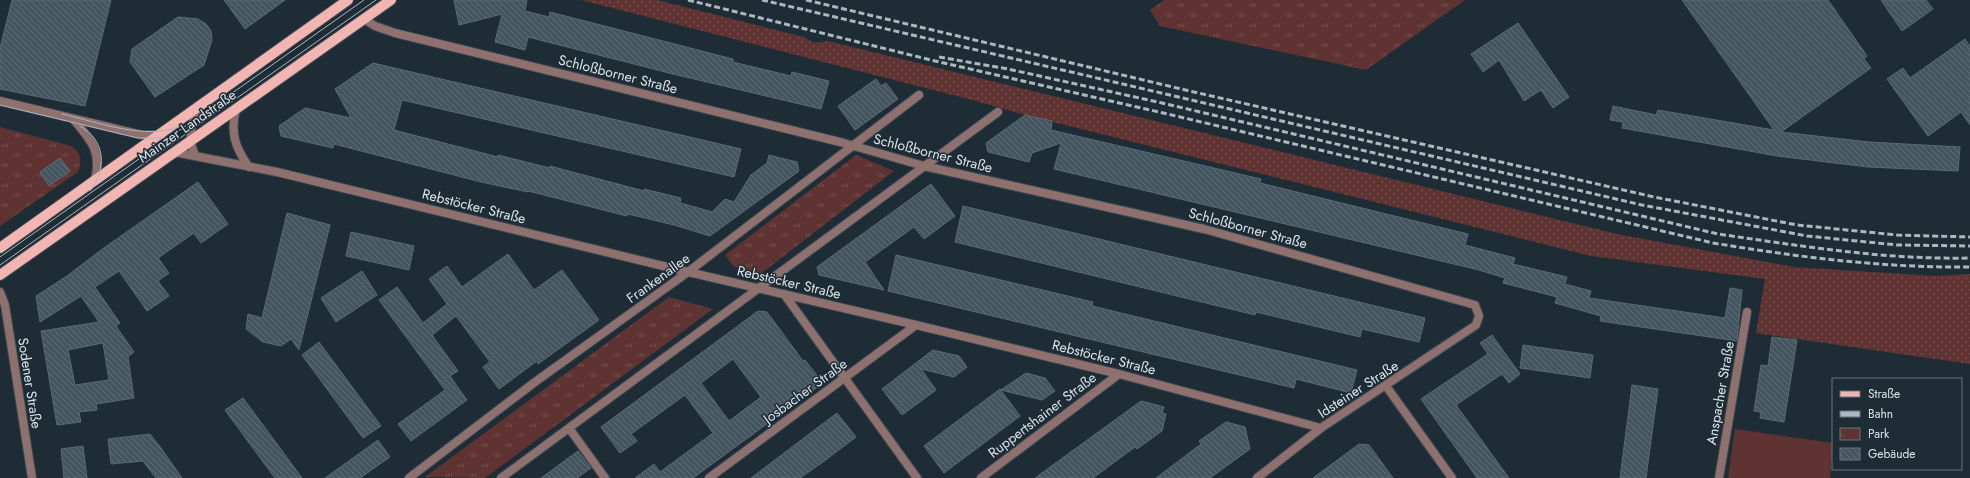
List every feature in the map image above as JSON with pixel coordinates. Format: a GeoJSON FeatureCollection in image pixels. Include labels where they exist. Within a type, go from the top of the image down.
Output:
{"type":"FeatureCollection","features":[{"type":"Feature","properties":{"kind":"main road","name":"Mainzer Landstraße"},"geometry":{"type":"LineString","coordinates":[[0,248],[348,0]]}},
{"type":"Feature","properties":{"kind":"main road","name":"Mainzer Landstraße"},"geometry":{"type":"LineString","coordinates":[[0,275],[391,0]]}},
{"type":"Feature","properties":{"kind":"street","name":"Schloßborner Straße"},"geometry":{"type":"LineString","coordinates":[[364,19],[395,33],[854,146],[924,166],[1204,228],[1475,305],[1479,316],[1476,325]]}},
{"type":"Feature","properties":{"kind":"street","name":"Frankenallee"},"geometry":{"type":"LineString","coordinates":[[411,478],[535,382],[688,272],[919,95]]}},
{"type":"Feature","properties":{"kind":"street"},"geometry":{"type":"LineString","coordinates":[[0,101],[142,135],[158,135]]}},
{"type":"Feature","properties":{"kind":"street"},"geometry":{"type":"LineString","coordinates":[[195,155],[190,141],[190,130],[199,106]]}},
{"type":"Feature","properties":{"kind":"street"},"geometry":{"type":"LineString","coordinates":[[236,109],[232,129],[235,144],[249,166]]}},
{"type":"Feature","properties":{"kind":"street"},"geometry":{"type":"LineString","coordinates":[[501,478],[998,112]]}},
{"type":"Feature","properties":{"kind":"street"},"geometry":{"type":"LineString","coordinates":[[73,119],[93,145],[98,166],[95,180]]}},
{"type":"Feature","properties":{"kind":"street","name":"Rebstöcker Straße"},"geometry":{"type":"LineString","coordinates":[[174,152],[249,166],[688,272],[916,325],[1119,374],[1322,428]]}},
{"type":"Feature","properties":{"kind":"street","name":"Sodener Straße"},"geometry":{"type":"LineString","coordinates":[[0,292],[5,305],[32,478]]}},
{"type":"Feature","properties":{"kind":"street"},"geometry":{"type":"LineString","coordinates":[[784,294],[917,478]]}},
{"type":"Feature","properties":{"kind":"street","name":"Anspacher Straße"},"geometry":{"type":"LineString","coordinates":[[1718,478],[1747,312]]}},
{"type":"Feature","properties":{"kind":"street","name":"Josbacher Straße"},"geometry":{"type":"LineString","coordinates":[[709,478],[916,325]]}},
{"type":"Feature","properties":{"kind":"street","name":"Idsteiner Straße"},"geometry":{"type":"LineString","coordinates":[[1257,478],[1322,428],[1476,325]]}},
{"type":"Feature","properties":{"kind":"street","name":"Ruppertshainer Straße"},"geometry":{"type":"LineString","coordinates":[[981,478],[1119,374]]}},
{"type":"Feature","properties":{"kind":"street"},"geometry":{"type":"LineString","coordinates":[[1386,386],[1452,478]]}},
{"type":"Feature","properties":{"kind":"street"},"geometry":{"type":"LineString","coordinates":[[569,428],[606,478]]}},
{"type":"Feature","properties":{"kind":"green space"},"geometry":{"type":"Polygon","coordinates":[[[581,0],[657,0],[804,37],[812,42],[828,41],[1617,234],[1794,267],[1935,276],[1970,274],[1970,364],[1756,333],[1765,279],[1591,256],[1025,115],[976,101],[581,0]]]}},
{"type":"Feature","properties":{"kind":"green space"},"geometry":{"type":"Polygon","coordinates":[[[1164,0],[1465,0],[1366,70],[1160,26],[1150,10],[1164,0]]]}},
{"type":"Feature","properties":{"kind":"green space"},"geometry":{"type":"Polygon","coordinates":[[[0,127],[71,146],[79,154],[80,164],[78,172],[0,226],[0,127]]]}},
{"type":"Feature","properties":{"kind":"green space"},"geometry":{"type":"Polygon","coordinates":[[[856,155],[894,171],[758,276],[733,266],[725,255],[856,155]]]}},
{"type":"Feature","properties":{"kind":"green space"},"geometry":{"type":"Polygon","coordinates":[[[669,297],[713,309],[485,478],[425,477],[669,297]]]}},
{"type":"Feature","properties":{"kind":"green space"},"geometry":{"type":"Polygon","coordinates":[[[1735,429],[1832,443],[1830,478],[1728,478],[1735,429]]]}},
{"type":"Feature","properties":{"kind":"building"},"geometry":{"type":"Polygon","coordinates":[[[12,0],[111,0],[85,106],[0,89],[0,48],[12,0]]]}},
{"type":"Feature","properties":{"kind":"building"},"geometry":{"type":"Polygon","coordinates":[[[224,0],[285,0],[245,29],[224,0]]]}},
{"type":"Feature","properties":{"kind":"building"},"geometry":{"type":"Polygon","coordinates":[[[454,0],[527,0],[525,11],[549,17],[550,12],[733,59],[733,62],[791,76],[792,72],[829,81],[821,109],[677,75],[528,37],[525,50],[495,42],[502,14],[459,25],[454,0]]]}},
{"type":"Feature","properties":{"kind":"building"},"geometry":{"type":"Polygon","coordinates":[[[1682,0],[1828,0],[1867,56],[1864,59],[1871,68],[1781,132],[1869,142],[1960,147],[1958,171],[1868,167],[1777,156],[1622,128],[1623,122],[1610,120],[1613,106],[1656,115],[1658,110],[1774,130],[1682,0]]]}},
{"type":"Feature","properties":{"kind":"building"},"geometry":{"type":"Polygon","coordinates":[[[1881,0],[1926,0],[1933,9],[1902,31],[1881,0]]]}},
{"type":"Feature","properties":{"kind":"building"},"geometry":{"type":"Polygon","coordinates":[[[178,17],[198,19],[206,24],[211,31],[212,40],[204,65],[155,97],[130,62],[132,49],[178,17]]]}},
{"type":"Feature","properties":{"kind":"building"},"geometry":{"type":"Polygon","coordinates":[[[1518,23],[1569,97],[1553,108],[1541,90],[1524,101],[1499,60],[1483,72],[1471,54],[1518,23]]]}},
{"type":"Feature","properties":{"kind":"building"},"geometry":{"type":"Polygon","coordinates":[[[1965,39],[1970,46],[1970,125],[1961,112],[1928,136],[1887,79],[1903,68],[1910,78],[1965,39]]]}},
{"type":"Feature","properties":{"kind":"building"},"geometry":{"type":"Polygon","coordinates":[[[373,63],[741,149],[734,177],[402,100],[394,130],[498,157],[498,155],[550,168],[550,166],[644,191],[644,189],[681,198],[680,203],[712,212],[725,199],[734,202],[751,175],[767,163],[769,155],[797,162],[799,171],[710,236],[674,225],[628,214],[627,216],[528,191],[481,182],[334,144],[333,148],[281,136],[279,126],[305,108],[351,118],[335,89],[373,63]]]}},
{"type":"Feature","properties":{"kind":"building"},"geometry":{"type":"Polygon","coordinates":[[[876,79],[881,86],[886,83],[898,99],[855,130],[838,106],[876,79]]]}},
{"type":"Feature","properties":{"kind":"building"},"geometry":{"type":"Polygon","coordinates":[[[1025,115],[1052,121],[1051,130],[1261,179],[1260,183],[1468,234],[1465,245],[1515,258],[1513,264],[1567,277],[1565,284],[1591,291],[1589,298],[1725,318],[1730,288],[1742,290],[1737,341],[1600,321],[1601,316],[1555,303],[1557,297],[1503,283],[1505,278],[1479,270],[1054,169],[1061,143],[1032,153],[1029,162],[988,152],[986,143],[1025,115]]]}},
{"type":"Feature","properties":{"kind":"building"},"geometry":{"type":"Polygon","coordinates":[[[60,158],[70,171],[49,186],[40,172],[60,158]]]}},
{"type":"Feature","properties":{"kind":"building"},"geometry":{"type":"Polygon","coordinates":[[[198,182],[228,224],[201,243],[194,233],[158,258],[169,273],[158,281],[169,296],[147,311],[119,271],[95,287],[120,323],[116,326],[134,352],[128,357],[134,398],[96,404],[97,410],[79,412],[81,422],[57,425],[41,331],[99,322],[81,296],[40,322],[36,296],[67,276],[101,250],[198,182]],[[103,343],[68,350],[75,385],[109,380],[103,343]]]}},
{"type":"Feature","properties":{"kind":"building"},"geometry":{"type":"Polygon","coordinates":[[[931,184],[955,216],[924,239],[914,227],[865,262],[884,290],[819,275],[817,267],[931,184]]]}},
{"type":"Feature","properties":{"kind":"building"},"geometry":{"type":"Polygon","coordinates":[[[963,206],[1425,318],[1419,342],[1362,329],[1360,337],[1256,312],[1255,315],[955,242],[963,206]]]}},
{"type":"Feature","properties":{"kind":"building"},"geometry":{"type":"Polygon","coordinates":[[[287,213],[330,225],[299,350],[291,339],[281,346],[263,342],[246,329],[248,314],[262,318],[287,213]]]}},
{"type":"Feature","properties":{"kind":"building"},"geometry":{"type":"Polygon","coordinates":[[[351,232],[414,246],[409,270],[346,256],[351,232]]]}},
{"type":"Feature","properties":{"kind":"building"},"geometry":{"type":"Polygon","coordinates":[[[508,254],[534,290],[562,270],[599,320],[538,364],[537,361],[499,389],[483,367],[490,362],[456,316],[432,335],[458,371],[450,376],[467,400],[411,441],[398,424],[445,390],[379,300],[397,287],[423,323],[447,304],[429,279],[447,266],[462,287],[508,254]]]}},
{"type":"Feature","properties":{"kind":"building"},"geometry":{"type":"Polygon","coordinates":[[[896,255],[1093,302],[1092,306],[1357,370],[1351,393],[1296,379],[1294,388],[888,291],[896,255]]]}},
{"type":"Feature","properties":{"kind":"building"},"geometry":{"type":"Polygon","coordinates":[[[362,271],[377,295],[336,322],[321,298],[362,271]]]}},
{"type":"Feature","properties":{"kind":"building"},"geometry":{"type":"Polygon","coordinates":[[[758,311],[767,312],[803,361],[805,360],[823,383],[693,478],[635,478],[654,464],[660,472],[713,433],[685,395],[631,434],[637,441],[620,453],[601,427],[758,311]],[[733,359],[701,383],[729,421],[761,397],[733,359]]]}},
{"type":"Feature","properties":{"kind":"building"},"geometry":{"type":"Polygon","coordinates":[[[1492,335],[1520,374],[1509,383],[1502,374],[1456,405],[1509,478],[1477,478],[1421,399],[1488,354],[1480,343],[1492,335]]]}},
{"type":"Feature","properties":{"kind":"building"},"geometry":{"type":"Polygon","coordinates":[[[1772,337],[1797,340],[1784,422],[1760,418],[1761,412],[1754,411],[1761,365],[1768,366],[1772,337]]]}},
{"type":"Feature","properties":{"kind":"building"},"geometry":{"type":"Polygon","coordinates":[[[319,342],[381,426],[363,438],[302,355],[319,342]]]}},
{"type":"Feature","properties":{"kind":"building"},"geometry":{"type":"Polygon","coordinates":[[[1523,345],[1593,355],[1590,378],[1520,368],[1523,345]]]}},
{"type":"Feature","properties":{"kind":"building"},"geometry":{"type":"Polygon","coordinates":[[[933,350],[959,356],[967,367],[954,377],[921,369],[936,390],[902,415],[882,389],[933,350]]]}},
{"type":"Feature","properties":{"kind":"building"},"geometry":{"type":"Polygon","coordinates":[[[1026,373],[1045,378],[1055,391],[1042,400],[1001,390],[1026,373]]]}},
{"type":"Feature","properties":{"kind":"building"},"geometry":{"type":"Polygon","coordinates":[[[1632,385],[1658,389],[1646,478],[1620,478],[1632,385]]]}},
{"type":"Feature","properties":{"kind":"building"},"geometry":{"type":"Polygon","coordinates":[[[1000,389],[1020,416],[944,473],[924,446],[1000,389]]]}},
{"type":"Feature","properties":{"kind":"building"},"geometry":{"type":"Polygon","coordinates":[[[243,398],[302,478],[275,478],[266,466],[225,410],[243,398]]]}},
{"type":"Feature","properties":{"kind":"building"},"geometry":{"type":"Polygon","coordinates":[[[1141,401],[1164,407],[1162,413],[1166,414],[1162,431],[1137,449],[1135,447],[1093,478],[1035,478],[1141,401]]]}},
{"type":"Feature","properties":{"kind":"building"},"geometry":{"type":"Polygon","coordinates":[[[837,413],[856,437],[823,462],[800,478],[751,478],[837,413]]]}},
{"type":"Feature","properties":{"kind":"building"},"geometry":{"type":"Polygon","coordinates":[[[1226,422],[1245,427],[1250,449],[1210,478],[1156,478],[1201,444],[1199,441],[1226,422]]]}},
{"type":"Feature","properties":{"kind":"building"},"geometry":{"type":"Polygon","coordinates":[[[150,434],[182,478],[156,478],[143,461],[111,464],[108,439],[150,434]]]}},
{"type":"Feature","properties":{"kind":"building"},"geometry":{"type":"Polygon","coordinates":[[[378,440],[390,457],[360,478],[325,478],[378,440]]]}},
{"type":"Feature","properties":{"kind":"building"},"geometry":{"type":"Polygon","coordinates":[[[1359,444],[1369,445],[1393,478],[1313,478],[1359,444]]]}},
{"type":"Feature","properties":{"kind":"building"},"geometry":{"type":"Polygon","coordinates":[[[83,446],[87,478],[64,478],[61,449],[83,446]]]}},
{"type":"Feature","properties":{"kind":"building"},"geometry":{"type":"Polygon","coordinates":[[[578,451],[591,468],[577,478],[541,478],[578,451]]]}},
{"type":"Feature","properties":{"kind":"tram line"},"geometry":{"type":"LineString","coordinates":[[0,257],[364,0]]}},
{"type":"Feature","properties":{"kind":"tram line"},"geometry":{"type":"LineString","coordinates":[[0,265],[376,0]]}},
{"type":"Feature","properties":{"kind":"tram line"},"geometry":{"type":"LineString","coordinates":[[0,105],[138,138],[168,138]]}},
{"type":"Feature","properties":{"kind":"tram line"},"geometry":{"type":"LineString","coordinates":[[62,114],[122,129],[137,131],[153,132],[181,126]]}},
{"type":"Feature","properties":{"kind":"tram line"},"geometry":{"type":"LineString","coordinates":[[80,126],[89,132],[95,139],[101,156],[99,174],[96,183],[90,191]]}},
{"type":"Feature","properties":{"kind":"railway"},"geometry":{"type":"LineString","coordinates":[[688,0],[935,61],[1159,112],[1713,243],[1777,253],[1873,264],[1970,267]]}},
{"type":"Feature","properties":{"kind":"railway"},"geometry":{"type":"LineString","coordinates":[[762,0],[1642,205],[1807,236],[1897,245],[1970,246]]}},
{"type":"Feature","properties":{"kind":"railway"},"geometry":{"type":"LineString","coordinates":[[806,0],[1194,92],[1654,197],[1797,225],[1897,235],[1970,237]]}},
{"type":"Feature","properties":{"kind":"railway"},"geometry":{"type":"LineString","coordinates":[[939,57],[1008,69],[1162,103],[1718,234],[1875,254],[1907,257],[1970,258]]}}]}
